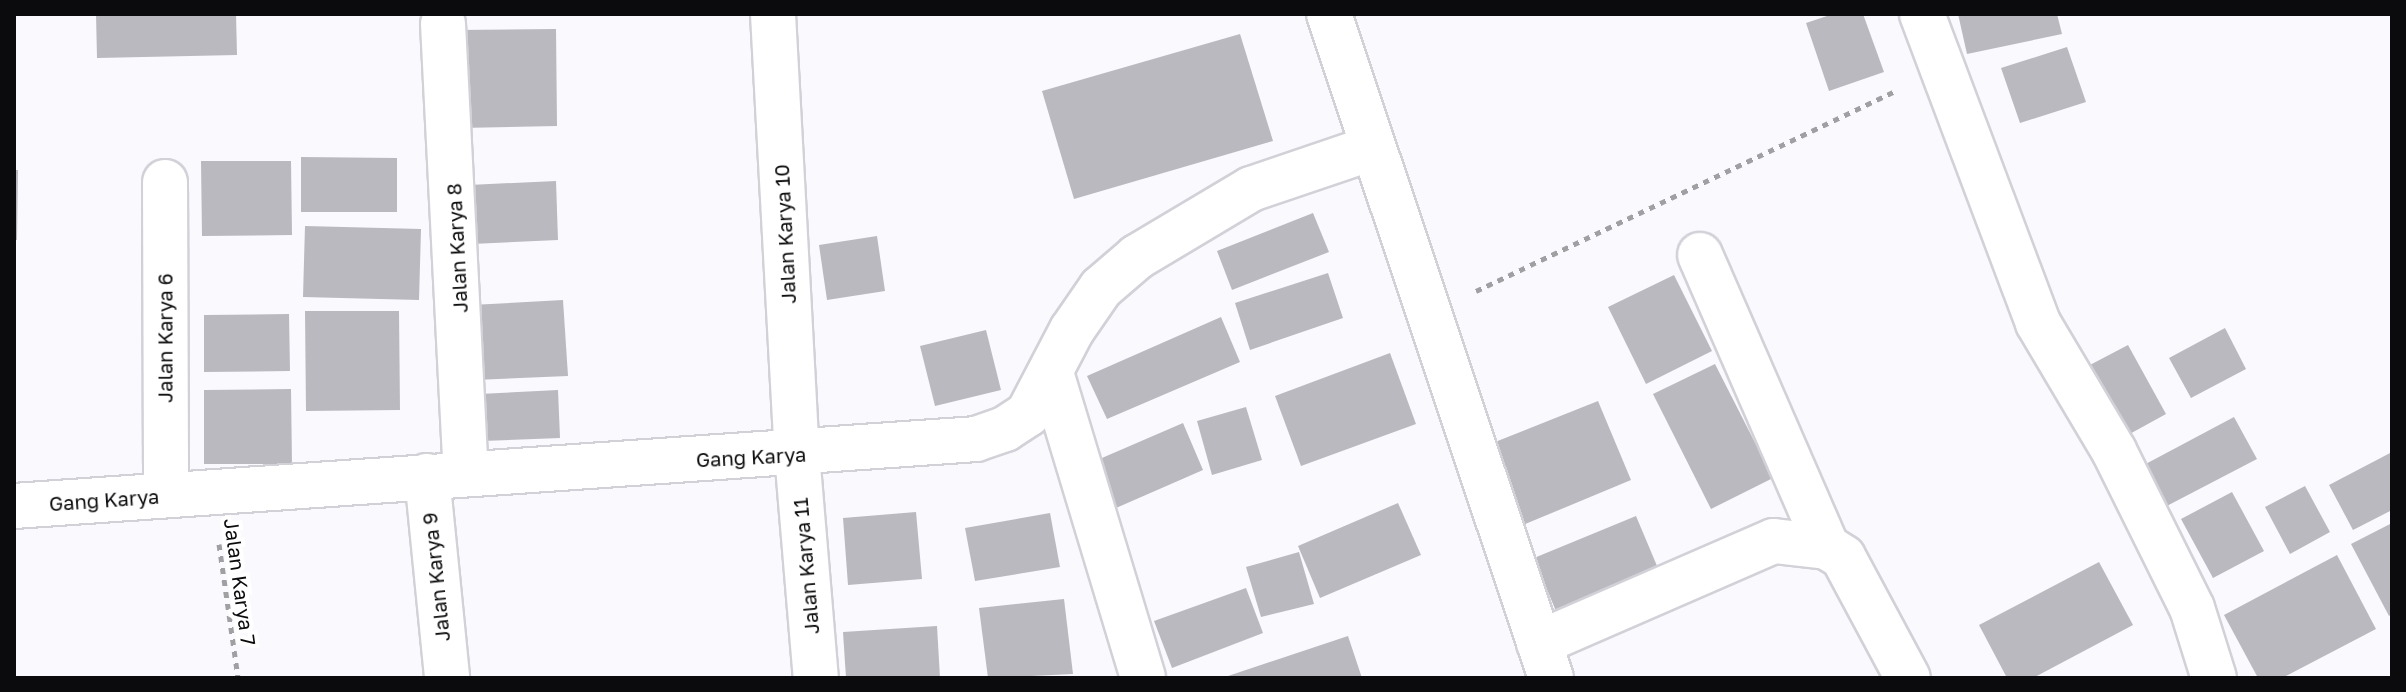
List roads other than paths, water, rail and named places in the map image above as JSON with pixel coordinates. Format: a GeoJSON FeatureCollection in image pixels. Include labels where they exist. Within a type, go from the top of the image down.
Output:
{"type":"FeatureCollection","features":[{"type":"Feature","properties":{"kind":"street","name":"Jalan Karya 10"},"geometry":{"type":"LineString","coordinates":[[773,14],[797,454]]}},
{"type":"Feature","properties":{"kind":"street"},"geometry":{"type":"LineString","coordinates":[[1329,14],[1426,315],[1545,660],[1774,541],[1827,547],[1843,557],[1908,678]]}},
{"type":"Feature","properties":{"kind":"street"},"geometry":{"type":"LineString","coordinates":[[1922,14],[2038,323],[2114,451],[2185,594],[2214,678]]}},
{"type":"Feature","properties":{"kind":"street","name":"Jalan Karya 8"},"geometry":{"type":"LineString","coordinates":[[443,24],[446,474]]}},
{"type":"Feature","properties":{"kind":"street","name":"Gang Karya"},"geometry":{"type":"LineString","coordinates":[[14,506],[446,474],[797,454],[976,439],[1005,429],[1028,414],[1052,376],[1072,330],[1101,288],[1137,257],[1251,189],[1372,148]]}},
{"type":"Feature","properties":{"kind":"street","name":"Jalan Karya 6"},"geometry":{"type":"LineString","coordinates":[[165,182],[166,495]]}},
{"type":"Feature","properties":{"kind":"street"},"geometry":{"type":"LineString","coordinates":[[1700,255],[1827,547]]}},
{"type":"Feature","properties":{"kind":"street"},"geometry":{"type":"LineString","coordinates":[[1052,376],[1143,678]]}},
{"type":"Feature","properties":{"kind":"street","name":"Jalan Karya 11"},"geometry":{"type":"LineString","coordinates":[[797,454],[816,678]]}},
{"type":"Feature","properties":{"kind":"street","name":"Jalan Karya 9"},"geometry":{"type":"LineString","coordinates":[[446,474],[447,678]]}}]}
